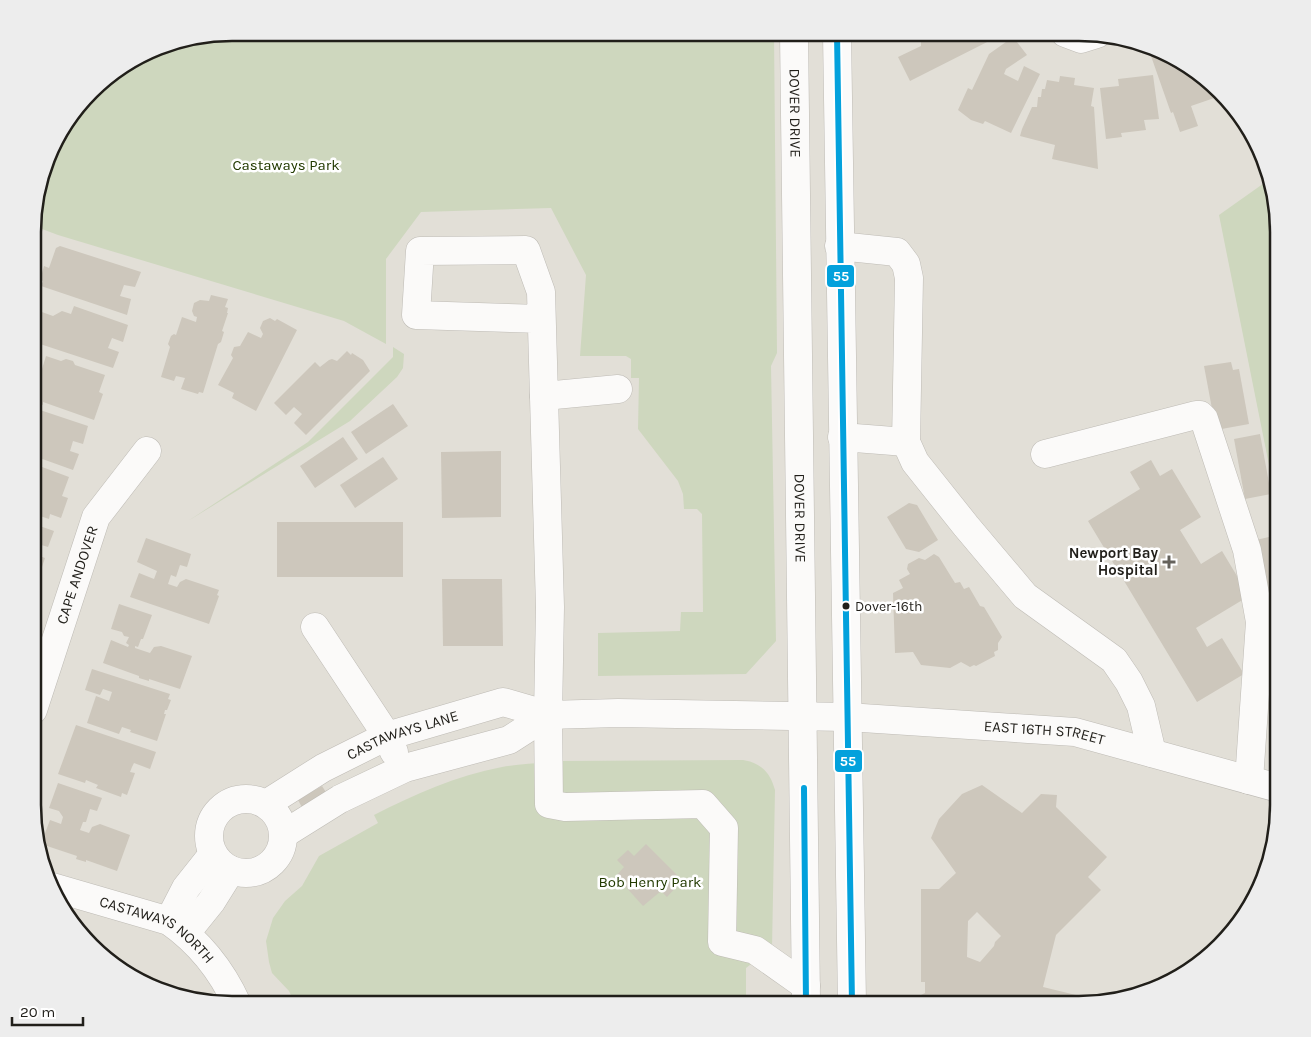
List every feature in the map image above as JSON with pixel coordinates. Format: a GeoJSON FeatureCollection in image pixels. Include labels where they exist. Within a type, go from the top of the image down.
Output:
{"type":"FeatureCollection","features":[{"type":"Feature","properties":{"kind":"street","name":"DOVER DRIVE"},"geometry":{"type":"LineString","coordinates":[[794,41],[806,995]]}},
{"type":"Feature","properties":{"kind":"street"},"geometry":{"type":"LineString","coordinates":[[837,41],[852,996]]}},
{"type":"Feature","properties":{"kind":"street"},"geometry":{"type":"LineString","coordinates":[[839,246],[897,252],[906,264],[909,278],[906,442],[915,462],[1025,596],[1114,660],[1130,682],[1141,706],[1152,753]]}},
{"type":"Feature","properties":{"kind":"street"},"geometry":{"type":"LineString","coordinates":[[541,319],[416,315],[420,251],[526,250],[541,292],[550,608],[548,804],[565,807],[703,804],[724,828],[722,942],[755,950],[806,995]]}},
{"type":"Feature","properties":{"kind":"street"},"geometry":{"type":"LineString","coordinates":[[544,396],[618,389]]}},
{"type":"Feature","properties":{"kind":"street"},"geometry":{"type":"LineString","coordinates":[[1045,454],[1196,415],[1200,415],[1204,419],[1246,550],[1260,622],[1249,780]]}},
{"type":"Feature","properties":{"kind":"street"},"geometry":{"type":"LineString","coordinates":[[842,437],[906,442]]}},
{"type":"Feature","properties":{"kind":"street","name":"CAPE ANDOVER"},"geometry":{"type":"LineString","coordinates":[[41,685],[96,516],[147,451]]}},
{"type":"Feature","properties":{"kind":"street"},"geometry":{"type":"LineString","coordinates":[[315,627],[388,736],[402,770]]}},
{"type":"Feature","properties":{"kind":"street","name":"CASTAWAYS LANE"},"geometry":{"type":"LineString","coordinates":[[266,804],[323,768],[388,736],[503,702],[548,715],[618,713],[803,716]]}},
{"type":"Feature","properties":{"kind":"street","name":"CASTAWAYS LANE"},"geometry":{"type":"LineString","coordinates":[[284,834],[340,799],[402,770],[509,740],[548,715]]}},
{"type":"Feature","properties":{"kind":"street","name":"EAST 16TH STREET"},"geometry":{"type":"LineString","coordinates":[[803,716],[847,717],[1075,732],[1270,786]]}},
{"type":"Feature","properties":{"kind":"street"},"geometry":{"type":"LineString","coordinates":[[242,799],[254,799],[266,804],[275,812],[281,822],[284,834],[277,858],[268,866],[256,872],[244,873],[222,862],[209,842],[209,830],[213,819],[220,809],[230,802],[242,799]]}},
{"type":"Feature","properties":{"kind":"street"},"geometry":{"type":"LineString","coordinates":[[177,927],[186,888],[222,862]]}},
{"type":"Feature","properties":{"kind":"street","name":"CASTAWAYS NORTH"},"geometry":{"type":"LineString","coordinates":[[62,890],[177,927],[209,958],[233,996]]}},
{"type":"Feature","properties":{"kind":"green space","name":"Castaways Park"},"geometry":{"type":"Polygon","coordinates":[[[232,41],[774,41],[777,353],[771,366],[776,641],[746,674],[598,676],[598,633],[680,631],[681,612],[703,612],[702,514],[697,509],[684,509],[683,494],[678,481],[638,429],[639,378],[631,378],[631,359],[626,356],[580,356],[586,275],[551,208],[421,212],[386,259],[386,344],[344,321],[41,229],[43,207],[51,171],[73,126],[97,97],[126,73],[171,51],[207,43],[232,41]]]}},
{"type":"Feature","properties":{"kind":"green space"},"geometry":{"type":"Polygon","coordinates":[[[1263,184],[1268,207],[1270,232],[1270,470],[1219,215],[1263,184]]]}},
{"type":"Feature","properties":{"kind":"green space"},"geometry":{"type":"Polygon","coordinates":[[[393,347],[404,354],[403,368],[397,377],[350,421],[188,521],[308,442],[393,357],[393,347]]]}},
{"type":"Feature","properties":{"kind":"green space","name":"Bob Henry Park"},"geometry":{"type":"Polygon","coordinates":[[[743,760],[755,763],[764,769],[775,790],[772,948],[746,968],[746,996],[291,996],[272,973],[266,941],[273,918],[285,901],[302,886],[319,856],[378,823],[374,815],[436,786],[468,775],[502,767],[559,761],[743,760]]]}},
{"type":"Feature","properties":{"kind":"building"},"geometry":{"type":"Polygon","coordinates":[[[921,41],[989,41],[910,81],[898,57],[921,46],[921,41]]]}},
{"type":"Feature","properties":{"kind":"building"},"geometry":{"type":"Polygon","coordinates":[[[1007,41],[1016,41],[1027,55],[1006,69],[1004,74],[1018,81],[1024,66],[1040,74],[1011,133],[985,121],[983,124],[971,120],[958,110],[968,88],[972,90],[989,54],[1007,41]]]}},
{"type":"Feature","properties":{"kind":"building"},"geometry":{"type":"Polygon","coordinates":[[[1151,56],[1185,73],[1215,98],[1191,106],[1198,126],[1180,132],[1173,112],[1171,113],[1151,56]]]}},
{"type":"Feature","properties":{"kind":"building"},"geometry":{"type":"Polygon","coordinates":[[[1153,75],[1159,119],[1144,120],[1146,130],[1121,133],[1122,137],[1106,139],[1100,88],[1119,86],[1118,79],[1153,75]]]}},
{"type":"Feature","properties":{"kind":"building"},"geometry":{"type":"Polygon","coordinates":[[[1060,76],[1075,78],[1074,85],[1094,88],[1091,106],[1094,107],[1098,169],[1052,159],[1055,145],[1020,136],[1032,107],[1037,107],[1038,97],[1041,97],[1042,89],[1045,89],[1047,80],[1059,82],[1060,76]]]}},
{"type":"Feature","properties":{"kind":"building"},"geometry":{"type":"Polygon","coordinates":[[[60,246],[141,272],[135,287],[124,285],[120,296],[131,299],[127,315],[41,286],[44,266],[49,268],[56,248],[60,246]]]}},
{"type":"Feature","properties":{"kind":"building"},"geometry":{"type":"Polygon","coordinates":[[[211,295],[228,299],[225,307],[228,308],[228,313],[222,331],[224,332],[221,342],[218,344],[203,393],[199,392],[198,394],[181,389],[185,378],[176,376],[174,381],[161,377],[170,347],[168,344],[171,336],[176,335],[182,317],[196,322],[197,317],[194,316],[192,311],[194,303],[200,300],[209,301],[211,295]]]}},
{"type":"Feature","properties":{"kind":"building"},"geometry":{"type":"Polygon","coordinates":[[[74,306],[128,325],[123,342],[112,338],[108,348],[119,352],[113,368],[41,344],[41,312],[53,316],[62,311],[71,314],[74,306]]]}},
{"type":"Feature","properties":{"kind":"building"},"geometry":{"type":"Polygon","coordinates":[[[270,318],[275,321],[277,319],[297,330],[256,411],[232,398],[234,393],[218,385],[233,358],[231,355],[234,347],[240,346],[248,332],[261,338],[263,334],[260,328],[263,321],[270,318]]]}},
{"type":"Feature","properties":{"kind":"building"},"geometry":{"type":"Polygon","coordinates":[[[347,351],[351,355],[352,353],[363,360],[370,371],[306,435],[294,423],[302,414],[294,407],[286,415],[274,403],[315,362],[320,367],[329,360],[337,361],[347,351]]]}},
{"type":"Feature","properties":{"kind":"building"},"geometry":{"type":"Polygon","coordinates":[[[46,356],[61,361],[66,359],[73,361],[75,365],[105,375],[99,392],[103,394],[94,420],[43,402],[43,405],[41,404],[42,369],[46,356]]]}},
{"type":"Feature","properties":{"kind":"building"},"geometry":{"type":"Polygon","coordinates":[[[1231,362],[1233,370],[1239,369],[1249,424],[1216,430],[1204,366],[1231,362]]]}},
{"type":"Feature","properties":{"kind":"building"},"geometry":{"type":"Polygon","coordinates":[[[393,404],[408,426],[366,454],[351,432],[393,404]]]}},
{"type":"Feature","properties":{"kind":"building"},"geometry":{"type":"Polygon","coordinates":[[[41,410],[88,426],[83,444],[73,441],[70,451],[79,454],[73,470],[41,459],[41,410]]]}},
{"type":"Feature","properties":{"kind":"building"},"geometry":{"type":"Polygon","coordinates":[[[1260,434],[1270,494],[1245,499],[1234,439],[1260,434]]]}},
{"type":"Feature","properties":{"kind":"building"},"geometry":{"type":"Polygon","coordinates":[[[343,437],[358,459],[315,488],[300,466],[343,437]]]}},
{"type":"Feature","properties":{"kind":"building"},"geometry":{"type":"Polygon","coordinates":[[[501,451],[501,517],[442,518],[441,452],[501,451]]]}},
{"type":"Feature","properties":{"kind":"building"},"geometry":{"type":"Polygon","coordinates":[[[383,457],[398,479],[355,508],[340,485],[383,457]]]}},
{"type":"Feature","properties":{"kind":"building"},"geometry":{"type":"Polygon","coordinates":[[[1151,460],[1160,476],[1172,469],[1201,517],[1180,530],[1201,564],[1222,551],[1249,596],[1196,628],[1207,647],[1222,638],[1244,674],[1197,702],[1088,521],[1140,489],[1130,472],[1151,460]]]}},
{"type":"Feature","properties":{"kind":"building"},"geometry":{"type":"Polygon","coordinates":[[[41,467],[69,477],[62,496],[68,498],[61,518],[50,514],[49,519],[41,516],[41,467]]]}},
{"type":"Feature","properties":{"kind":"building"},"geometry":{"type":"Polygon","coordinates":[[[909,503],[917,505],[938,540],[919,552],[906,549],[887,517],[909,503]]]}},
{"type":"Feature","properties":{"kind":"building"},"geometry":{"type":"Polygon","coordinates":[[[277,522],[403,522],[403,577],[277,577],[277,522]]]}},
{"type":"Feature","properties":{"kind":"building"},"geometry":{"type":"Polygon","coordinates":[[[41,526],[54,531],[48,547],[41,545],[41,526]]]}},
{"type":"Feature","properties":{"kind":"building"},"geometry":{"type":"Polygon","coordinates":[[[1270,537],[1270,621],[1256,540],[1270,537]]]}},
{"type":"Feature","properties":{"kind":"building"},"geometry":{"type":"Polygon","coordinates":[[[146,538],[191,554],[187,567],[180,565],[176,577],[171,575],[168,584],[177,587],[180,582],[186,579],[219,590],[217,595],[219,596],[209,624],[130,597],[139,573],[154,579],[157,571],[137,562],[146,538]]]}},
{"type":"Feature","properties":{"kind":"building"},"geometry":{"type":"Polygon","coordinates":[[[934,554],[939,557],[955,583],[960,582],[964,589],[969,587],[980,606],[984,607],[1002,637],[998,643],[998,650],[994,652],[995,656],[976,666],[970,667],[961,662],[950,668],[921,665],[913,652],[895,653],[893,593],[903,588],[899,580],[910,574],[907,569],[908,564],[919,558],[925,560],[934,554]]]}},
{"type":"Feature","properties":{"kind":"building"},"geometry":{"type":"Polygon","coordinates":[[[41,557],[45,558],[41,570],[41,557]]]}},
{"type":"Feature","properties":{"kind":"building"},"geometry":{"type":"Polygon","coordinates":[[[442,579],[502,579],[503,646],[443,646],[442,579]]]}},
{"type":"Feature","properties":{"kind":"building"},"geometry":{"type":"Polygon","coordinates":[[[119,604],[152,615],[143,639],[141,639],[138,647],[135,646],[135,648],[150,653],[154,647],[161,646],[192,656],[180,689],[149,679],[149,681],[139,678],[139,676],[103,663],[111,640],[128,647],[129,645],[126,643],[129,637],[124,636],[122,632],[111,629],[119,604]]]}},
{"type":"Feature","properties":{"kind":"building"},"geometry":{"type":"Polygon","coordinates":[[[92,669],[170,694],[168,699],[171,700],[167,710],[165,710],[164,714],[166,714],[157,741],[130,732],[131,730],[122,727],[119,734],[87,723],[96,696],[109,701],[112,692],[103,689],[100,695],[85,690],[92,669]]]}},
{"type":"Feature","properties":{"kind":"building"},"geometry":{"type":"Polygon","coordinates":[[[76,725],[156,752],[150,769],[134,763],[130,772],[135,773],[127,795],[122,793],[121,797],[96,788],[98,785],[86,780],[85,783],[58,774],[76,725]]]}},
{"type":"Feature","properties":{"kind":"building"},"geometry":{"type":"Polygon","coordinates":[[[58,783],[102,798],[97,811],[90,809],[86,822],[83,822],[80,830],[89,833],[92,827],[100,824],[130,835],[117,871],[86,860],[86,862],[76,859],[77,856],[46,846],[44,836],[50,820],[61,824],[63,817],[59,811],[49,808],[58,783]]]}},
{"type":"Feature","properties":{"kind":"building"},"geometry":{"type":"Polygon","coordinates":[[[982,785],[1022,813],[1041,794],[1057,795],[1056,807],[1107,857],[1088,877],[1101,890],[1056,935],[1043,987],[1080,996],[921,996],[925,993],[925,982],[921,982],[921,889],[939,889],[956,873],[931,838],[939,819],[962,794],[982,785]],[[977,912],[968,921],[967,957],[980,962],[994,946],[1001,936],[977,912]]]}},
{"type":"Feature","properties":{"kind":"building"},"geometry":{"type":"Polygon","coordinates":[[[322,786],[329,797],[304,811],[298,800],[322,786]]]}},
{"type":"Feature","properties":{"kind":"building"},"geometry":{"type":"Polygon","coordinates":[[[646,844],[677,875],[673,878],[679,884],[667,897],[661,891],[643,906],[616,876],[624,867],[617,860],[628,850],[634,856],[646,844]]]}},
{"type":"Feature","properties":{"kind":"transit line","name":"55"},"geometry":{"type":"LineString","coordinates":[[837,41],[852,996]]}},
{"type":"Feature","properties":{"kind":"transit line","name":"55"},"geometry":{"type":"LineString","coordinates":[[804,788],[806,996]]}},
{"type":"Feature","properties":{"kind":"place","name":"Newport Bay Hospital"},"geometry":{"type":"Point","coordinates":[1169,562]}},
{"type":"Feature","properties":{"kind":"place","name":"Dover-16th"},"geometry":{"type":"Point","coordinates":[846,606]}}]}
